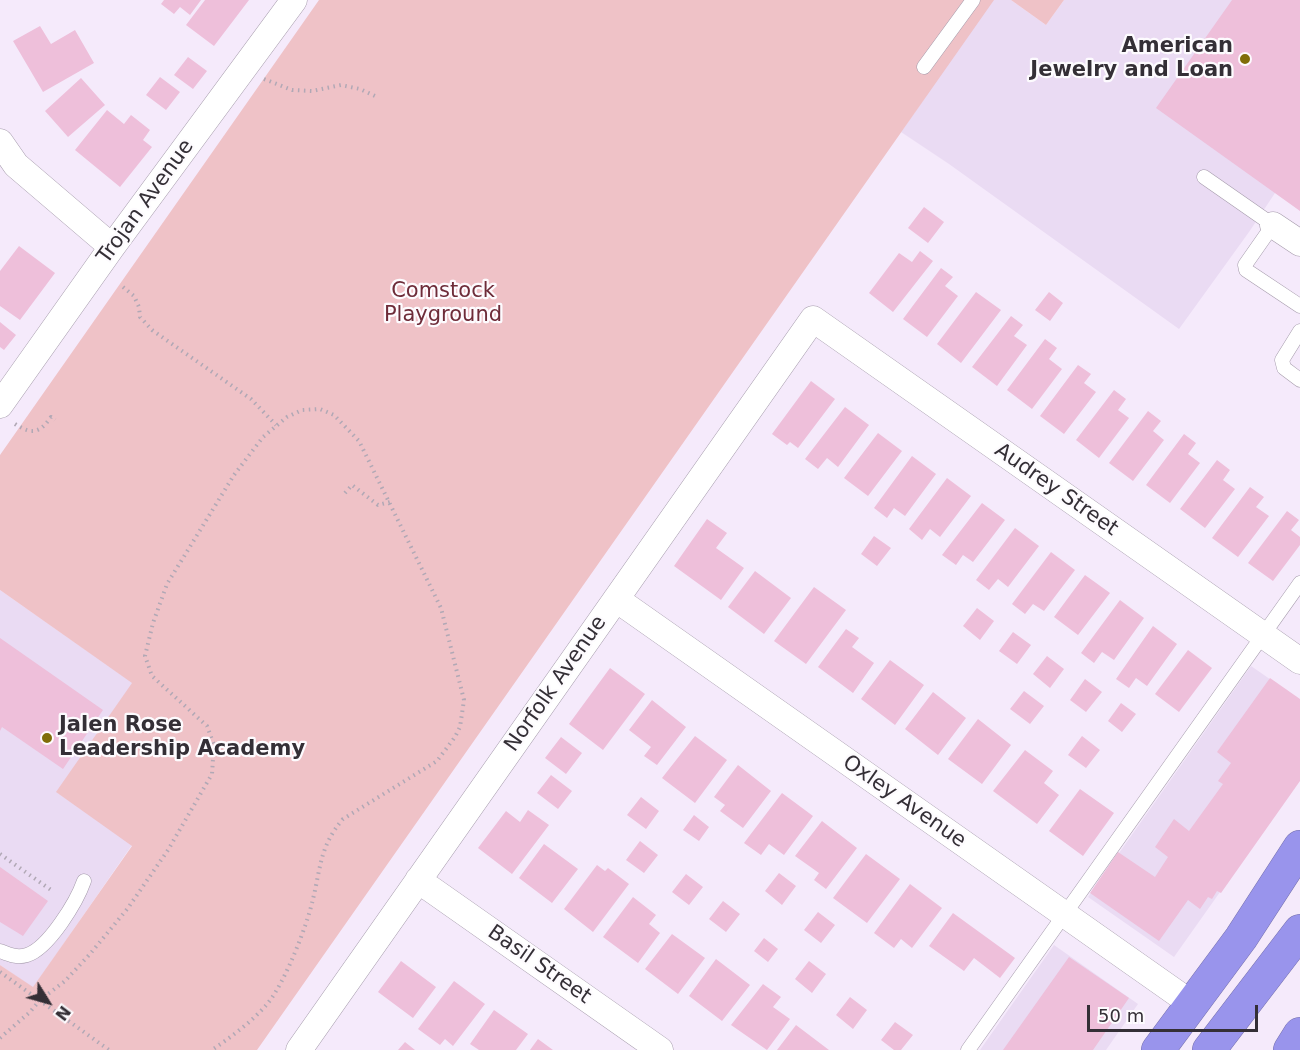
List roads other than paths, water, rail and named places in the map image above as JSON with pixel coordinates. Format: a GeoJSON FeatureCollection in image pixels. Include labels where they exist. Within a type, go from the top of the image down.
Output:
{"type":"FeatureCollection","features":[{"type":"Feature","properties":{"kind":"highway"},"geometry":{"type":"LineString","coordinates":[[1158,1050],[1241,938],[1300,847]]}},
{"type":"Feature","properties":{"kind":"highway"},"geometry":{"type":"LineString","coordinates":[[1209,1050],[1300,931]]}},
{"type":"Feature","properties":{"kind":"highway"},"geometry":{"type":"LineString","coordinates":[[1290,1050],[1300,1034]]}},
{"type":"Feature","properties":{"kind":"street","name":"Trojan Avenue"},"geometry":{"type":"LineString","coordinates":[[8,415],[112,247],[294,0]]}},
{"type":"Feature","properties":{"kind":"street"},"geometry":{"type":"LineString","coordinates":[[0,142],[16,165],[112,247]]}},
{"type":"Feature","properties":{"kind":"street"},"geometry":{"type":"LineString","coordinates":[[1273,225],[1300,243]]}},
{"type":"Feature","properties":{"kind":"street","name":"Norfolk Avenue"},"geometry":{"type":"LineString","coordinates":[[299,1050],[813,319]]}},
{"type":"Feature","properties":{"kind":"street","name":"Audrey Street"},"geometry":{"type":"LineString","coordinates":[[813,319],[1300,661]]}},
{"type":"Feature","properties":{"kind":"street","name":"Oxley Avenue"},"geometry":{"type":"LineString","coordinates":[[616,599],[1192,1004]]}},
{"type":"Feature","properties":{"kind":"street","name":"Basil Street"},"geometry":{"type":"LineString","coordinates":[[418,880],[660,1050]]}},
{"type":"Feature","properties":{"kind":"lane"},"geometry":{"type":"LineString","coordinates":[[924,67],[973,0]]}},
{"type":"Feature","properties":{"kind":"lane"},"geometry":{"type":"LineString","coordinates":[[1204,177],[1273,225],[1245,265],[1246,270],[1300,306]]}},
{"type":"Feature","properties":{"kind":"lane"},"geometry":{"type":"LineString","coordinates":[[1300,331],[1282,360],[1284,368],[1300,380]]}},
{"type":"Feature","properties":{"kind":"lane"},"geometry":{"type":"LineString","coordinates":[[968,1050],[1300,583]]}},
{"type":"Feature","properties":{"kind":"lane"},"geometry":{"type":"LineString","coordinates":[[0,951],[14,957],[28,955],[39,949],[79,895],[84,881]]}},
{"type":"Feature","properties":{"kind":"place","name":"American Jewelry and Loan"},"geometry":{"type":"Point","coordinates":[1245,59]}},
{"type":"Feature","properties":{"kind":"place","name":"Jalen Rose Leadership Academy"},"geometry":{"type":"Point","coordinates":[47,738]}},
{"type":"Feature","properties":{"kind":"park label","name":"Comstock Playground"},"geometry":{"type":"Point","coordinates":[443,304]}}]}
